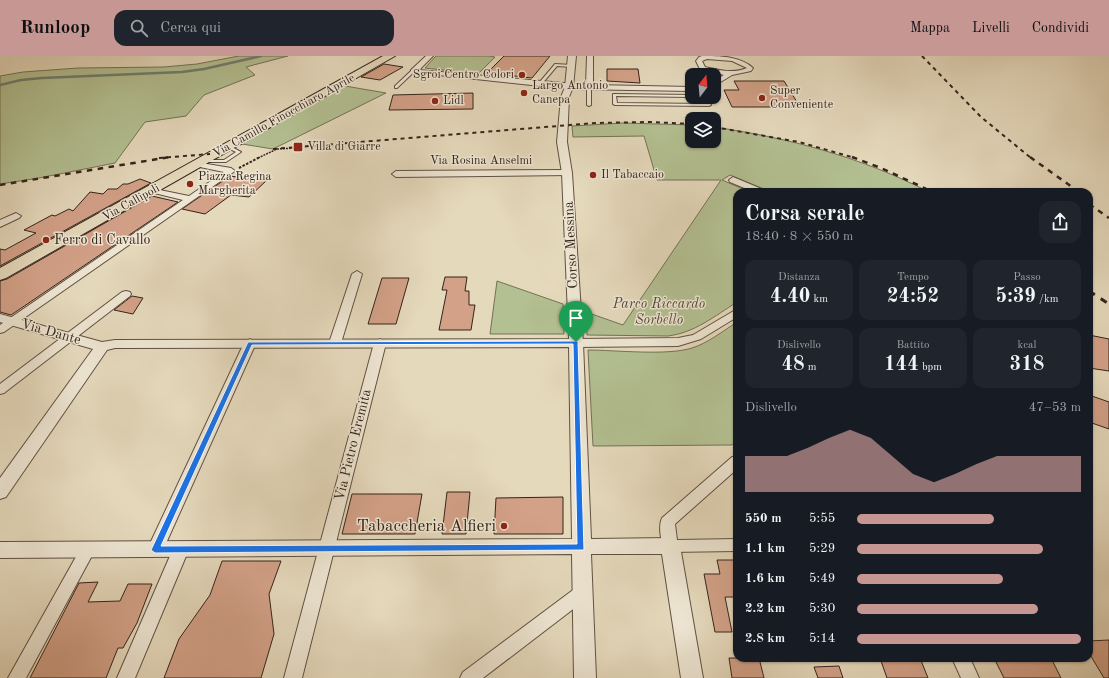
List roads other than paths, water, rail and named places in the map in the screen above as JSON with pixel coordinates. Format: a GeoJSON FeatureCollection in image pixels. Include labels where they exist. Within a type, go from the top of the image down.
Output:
{"type":"FeatureCollection","features":[{"type":"Feature","properties":{"kind":"main road","name":"Via Camillo Finocchiaro Aprile"},"geometry":{"type":"LineString","coordinates":[[201,162],[390,56]]}},
{"type":"Feature","properties":{"kind":"main road","name":"Via Callipoli"},"geometry":{"type":"LineString","coordinates":[[0,275],[201,162]]}},
{"type":"Feature","properties":{"kind":"street"},"geometry":{"type":"LineString","coordinates":[[412,71],[430,56]]}},
{"type":"Feature","properties":{"kind":"street","name":"Corso Messina"},"geometry":{"type":"LineString","coordinates":[[572,56],[569,89],[571,97],[569,142],[566,158],[576,342],[585,678]]}},
{"type":"Feature","properties":{"kind":"street"},"geometry":{"type":"LineString","coordinates":[[589,87],[590,56]]}},
{"type":"Feature","properties":{"kind":"street"},"geometry":{"type":"LineString","coordinates":[[721,80],[731,74],[744,72],[750,68],[738,60],[726,58],[707,58],[699,61],[702,68],[731,74]]}},
{"type":"Feature","properties":{"kind":"street"},"geometry":{"type":"LineString","coordinates":[[412,71],[540,84],[569,89],[589,87],[685,89]]}},
{"type":"Feature","properties":{"kind":"street"},"geometry":{"type":"LineString","coordinates":[[0,330],[6,319],[231,172],[201,162]]}},
{"type":"Feature","properties":{"kind":"street","name":"Via Rosina Anselmi"},"geometry":{"type":"LineString","coordinates":[[396,174],[567,173]]}},
{"type":"Feature","properties":{"kind":"street"},"geometry":{"type":"LineString","coordinates":[[733,180],[752,188]]}},
{"type":"Feature","properties":{"kind":"street"},"geometry":{"type":"LineString","coordinates":[[153,190],[191,199]]}},
{"type":"Feature","properties":{"kind":"street"},"geometry":{"type":"LineString","coordinates":[[0,224],[16,216]]}},
{"type":"Feature","properties":{"kind":"street"},"geometry":{"type":"LineString","coordinates":[[335,343],[357,274]]}},
{"type":"Feature","properties":{"kind":"street"},"geometry":{"type":"LineString","coordinates":[[0,390],[126,294]]}},
{"type":"Feature","properties":{"kind":"street"},"geometry":{"type":"LineString","coordinates":[[0,492],[102,347],[115,344],[678,342],[697,337],[733,314]]}},
{"type":"Feature","properties":{"kind":"street","name":"Via Dante"},"geometry":{"type":"LineString","coordinates":[[6,319],[102,347]]}},
{"type":"Feature","properties":{"kind":"street"},"geometry":{"type":"LineString","coordinates":[[155,550],[250,343]]}},
{"type":"Feature","properties":{"kind":"street","name":"Via Pietro Eremita"},"geometry":{"type":"LineString","coordinates":[[294,678],[380,343]]}},
{"type":"Feature","properties":{"kind":"street"},"geometry":{"type":"LineString","coordinates":[[692,678],[667,522],[733,465]]}},
{"type":"Feature","properties":{"kind":"street"},"geometry":{"type":"LineString","coordinates":[[0,550],[733,546]]}},
{"type":"Feature","properties":{"kind":"street"},"geometry":{"type":"LineString","coordinates":[[126,678],[181,549]]}},
{"type":"Feature","properties":{"kind":"street"},"geometry":{"type":"LineString","coordinates":[[17,678],[87,550]]}},
{"type":"Feature","properties":{"kind":"street"},"geometry":{"type":"LineString","coordinates":[[469,678],[583,592]]}},
{"type":"Feature","properties":{"kind":"street"},"geometry":{"type":"LineString","coordinates":[[963,662],[970,678]]}},
{"type":"Feature","properties":{"kind":"lane"},"geometry":{"type":"LineString","coordinates":[[540,84],[556,66],[572,66]]}},
{"type":"Feature","properties":{"kind":"lane"},"geometry":{"type":"LineString","coordinates":[[396,87],[412,71]]}},
{"type":"Feature","properties":{"kind":"lane"},"geometry":{"type":"LineString","coordinates":[[589,87],[589,105]]}},
{"type":"Feature","properties":{"kind":"lane"},"geometry":{"type":"LineString","coordinates":[[643,88],[645,91],[666,93],[676,96]]}},
{"type":"Feature","properties":{"kind":"lane"},"geometry":{"type":"LineString","coordinates":[[685,96],[614,95],[615,104],[709,104]]}},
{"type":"Feature","properties":{"kind":"lane"},"geometry":{"type":"LineString","coordinates":[[667,96],[669,105]]}},
{"type":"Feature","properties":{"kind":"waterway"},"geometry":{"type":"LineString","coordinates":[[0,85],[21,80],[42,78],[182,72],[204,69],[261,56]]}},
{"type":"Feature","properties":{"kind":"railway"},"geometry":{"type":"LineString","coordinates":[[922,56],[981,117],[1031,158]]}},
{"type":"Feature","properties":{"kind":"railway"},"geometry":{"type":"LineString","coordinates":[[273,149],[595,123],[650,122],[685,124]]}},
{"type":"Feature","properties":{"kind":"railway"},"geometry":{"type":"LineString","coordinates":[[721,128],[799,142],[854,158]]}},
{"type":"Feature","properties":{"kind":"railway"},"geometry":{"type":"LineString","coordinates":[[168,157],[210,154]]}},
{"type":"Feature","properties":{"kind":"railway"},"geometry":{"type":"LineString","coordinates":[[0,185],[168,157]]}},
{"type":"Feature","properties":{"kind":"railway"},"geometry":{"type":"LineString","coordinates":[[159,158],[168,157]]}},
{"type":"Feature","properties":{"kind":"railway"},"geometry":{"type":"LineString","coordinates":[[1030,157],[1073,188]]}},
{"type":"Feature","properties":{"kind":"railway"},"geometry":{"type":"LineString","coordinates":[[854,158],[881,168],[924,188]]}},
{"type":"Feature","properties":{"kind":"railway"},"geometry":{"type":"LineString","coordinates":[[1093,207],[1109,218]]}},
{"type":"Feature","properties":{"kind":"railway"},"geometry":{"type":"LineString","coordinates":[[1093,294],[1109,304]]}},
{"type":"Feature","properties":{"kind":"place","name":"Sgroi Centro Colori"},"geometry":{"type":"Point","coordinates":[522,75]}},
{"type":"Feature","properties":{"kind":"place","name":"Largo Antonio Canepa"},"geometry":{"type":"Point","coordinates":[524,93]}},
{"type":"Feature","properties":{"kind":"place","name":"Super Conveniente"},"geometry":{"type":"Point","coordinates":[762,98]}},
{"type":"Feature","properties":{"kind":"place","name":"Lidl"},"geometry":{"type":"Point","coordinates":[435,101]}},
{"type":"Feature","properties":{"kind":"place","name":"Villa di Giarre"},"geometry":{"type":"Point","coordinates":[298,147]}},
{"type":"Feature","properties":{"kind":"place","name":"Il Tabaccaio"},"geometry":{"type":"Point","coordinates":[593,175]}},
{"type":"Feature","properties":{"kind":"place","name":"Piazza Regina Margherita"},"geometry":{"type":"Point","coordinates":[190,184]}},
{"type":"Feature","properties":{"kind":"place","name":"Ferro di Cavallo"},"geometry":{"type":"Point","coordinates":[46,240]}},
{"type":"Feature","properties":{"kind":"place","name":"Tabaccheria Alfieri"},"geometry":{"type":"Point","coordinates":[504,526]}},
{"type":"Feature","properties":{"kind":"park label","name":"Parco Riccardo Sorbello"},"geometry":{"type":"Point","coordinates":[659,312]}}]}
